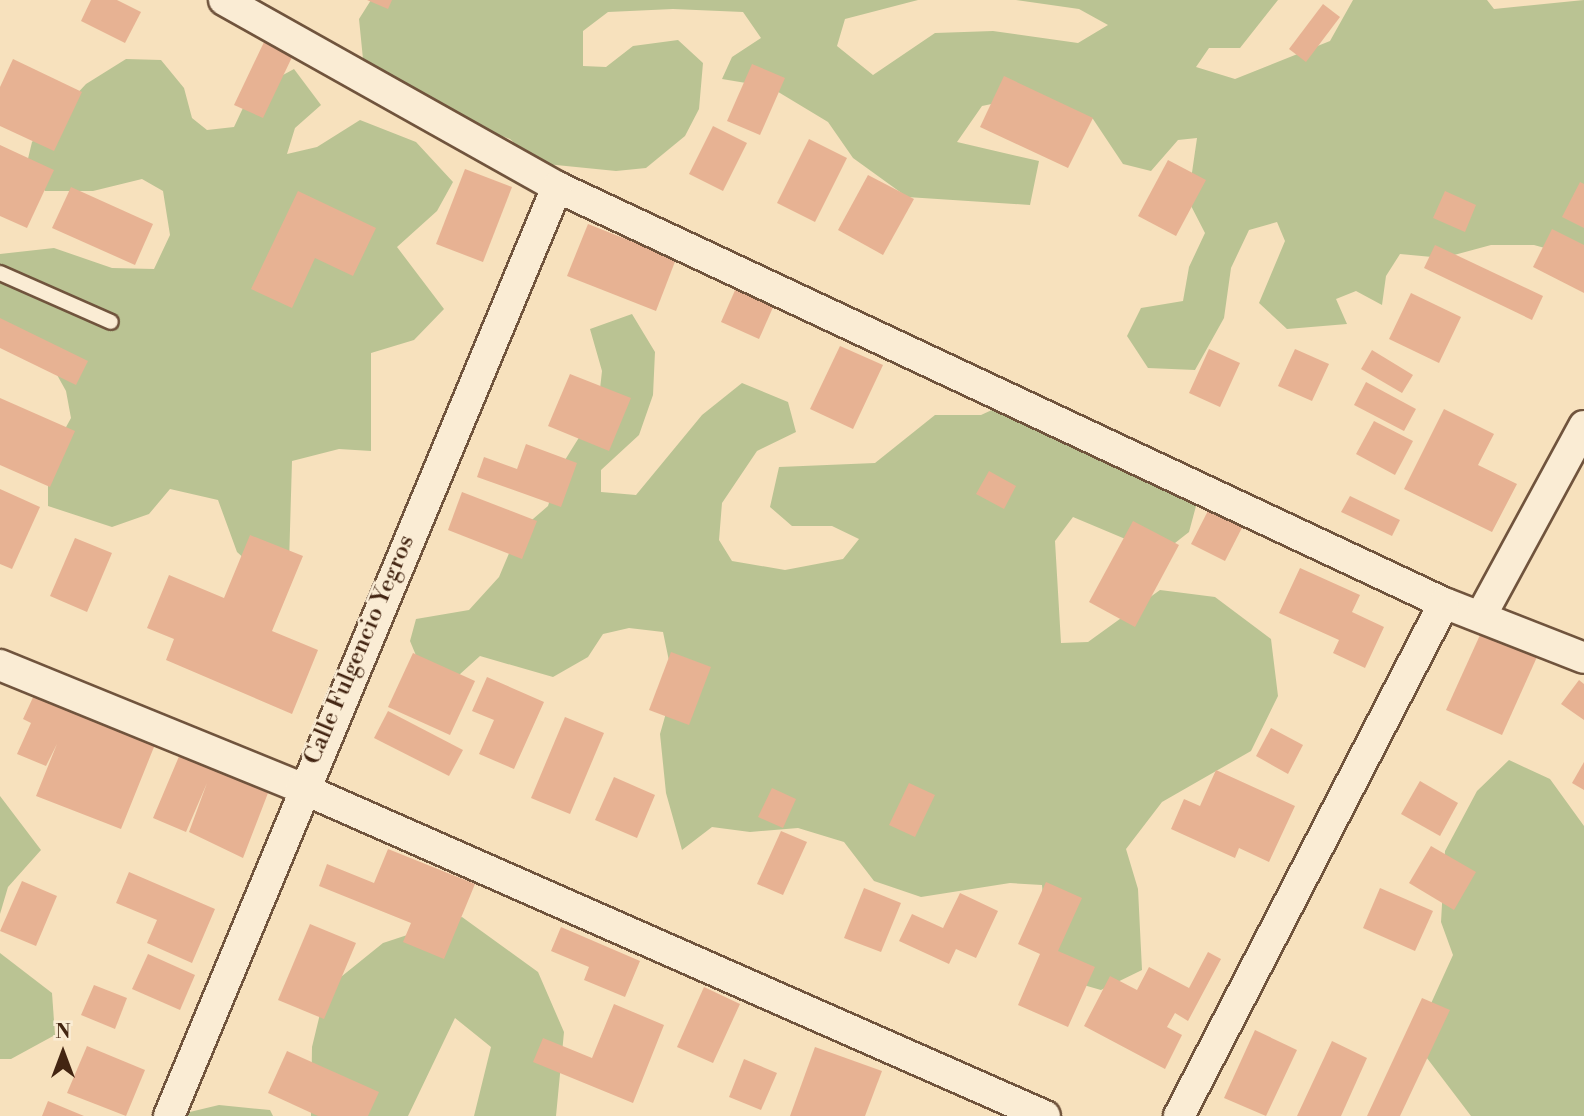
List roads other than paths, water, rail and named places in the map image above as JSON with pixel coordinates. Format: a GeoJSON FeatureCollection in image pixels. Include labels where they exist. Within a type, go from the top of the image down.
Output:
{"type":"FeatureCollection","features":[{"type":"Feature","properties":{"kind":"street"},"geometry":{"type":"LineString","coordinates":[[224,0],[557,187],[1444,603],[1482,614],[1584,658]]}},
{"type":"Feature","properties":{"kind":"street","name":"Calle Fulgencio Yegros"},"geometry":{"type":"LineString","coordinates":[[169,1116],[302,788],[557,187]]}},
{"type":"Feature","properties":{"kind":"street"},"geometry":{"type":"LineString","coordinates":[[1482,614],[1584,426]]}},
{"type":"Feature","properties":{"kind":"street"},"geometry":{"type":"LineString","coordinates":[[1179,1116],[1444,603]]}},
{"type":"Feature","properties":{"kind":"street"},"geometry":{"type":"LineString","coordinates":[[0,665],[302,788],[1045,1116]]}},
{"type":"Feature","properties":{"kind":"lane"},"geometry":{"type":"LineString","coordinates":[[0,273],[111,322]]}}]}
